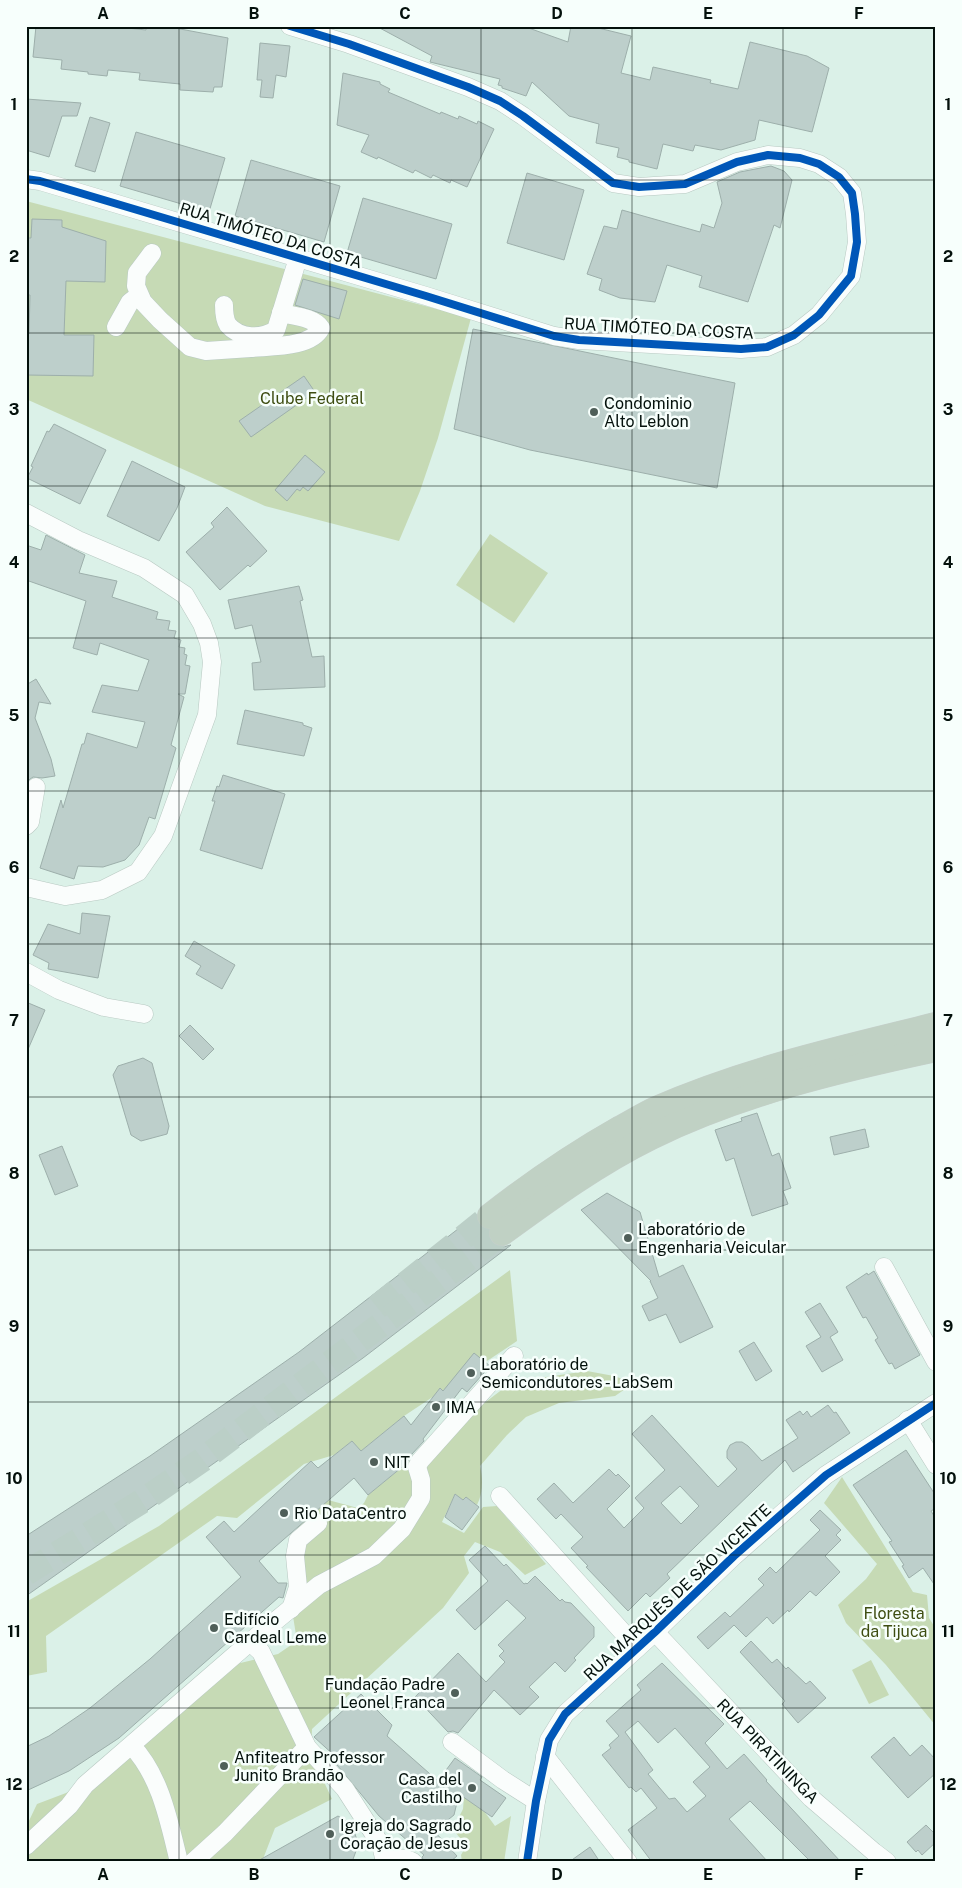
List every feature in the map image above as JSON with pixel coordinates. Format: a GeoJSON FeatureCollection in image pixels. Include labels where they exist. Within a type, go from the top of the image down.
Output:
{"type":"FeatureCollection","features":[{"type":"Feature","properties":{"kind":"highway"},"geometry":{"type":"LineString","coordinates":[[936,1025],[784,1064],[725,1083],[655,1110],[598,1141],[557,1167],[496,1224],[562,1189],[650,1137],[703,1113],[778,1087],[865,1064],[936,1049]]}},
{"type":"Feature","properties":{"kind":"street","name":"RUA TIMÓTEO DA COSTA"},"geometry":{"type":"LineString","coordinates":[[26,179],[40,181],[554,336],[580,340],[742,349],[767,347],[794,335],[819,315],[851,276],[858,242],[852,193],[839,177],[819,164],[800,158],[768,155],[737,162],[684,184],[639,187],[613,183],[500,101],[468,87],[348,44],[290,26]]}},
{"type":"Feature","properties":{"kind":"street"},"geometry":{"type":"LineString","coordinates":[[152,253],[137,273],[136,286],[139,295],[160,320],[190,347],[206,351],[252,343],[304,342],[318,335],[321,328],[318,323],[281,313]]}},
{"type":"Feature","properties":{"kind":"street"},"geometry":{"type":"LineString","coordinates":[[252,343],[276,330],[298,258]]}},
{"type":"Feature","properties":{"kind":"street"},"geometry":{"type":"LineString","coordinates":[[116,326],[130,302],[139,295]]}},
{"type":"Feature","properties":{"kind":"street"},"geometry":{"type":"LineString","coordinates":[[224,305],[224,315],[228,324],[252,343]]}},
{"type":"Feature","properties":{"kind":"street"},"geometry":{"type":"LineString","coordinates":[[26,513],[78,540],[144,568],[185,594],[202,624],[209,643],[212,662],[208,715],[163,836],[138,872],[102,890],[65,896],[26,887]]}},
{"type":"Feature","properties":{"kind":"street"},"geometry":{"type":"LineString","coordinates":[[26,826],[30,822],[36,787]]}},
{"type":"Feature","properties":{"kind":"street"},"geometry":{"type":"LineString","coordinates":[[26,972],[59,990],[104,1007],[144,1014]]}},
{"type":"Feature","properties":{"kind":"street"},"geometry":{"type":"LineString","coordinates":[[884,1267],[936,1362]]}},
{"type":"Feature","properties":{"kind":"street"},"geometry":{"type":"LineString","coordinates":[[26,1846],[68,1806],[85,1785],[250,1642],[320,1585],[374,1556],[402,1529],[421,1498],[421,1480],[417,1467],[420,1461],[514,1356]]}},
{"type":"Feature","properties":{"kind":"street","name":"RUA MARQUÊS DE SÃO VICENTE"},"geometry":{"type":"LineString","coordinates":[[527,1862],[536,1801],[549,1740],[565,1714],[655,1632],[734,1556],[826,1475],[936,1402]]}},
{"type":"Feature","properties":{"kind":"street"},"geometry":{"type":"LineString","coordinates":[[908,1420],[936,1464]]}},
{"type":"Feature","properties":{"kind":"street"},"geometry":{"type":"LineString","coordinates":[[500,1496],[637,1648]]}},
{"type":"Feature","properties":{"kind":"street"},"geometry":{"type":"LineString","coordinates":[[291,1609],[298,1587],[295,1556],[298,1540],[318,1523]]}},
{"type":"Feature","properties":{"kind":"street","name":"RUA PIRATININGA"},"geometry":{"type":"LineString","coordinates":[[655,1632],[811,1798],[888,1862]]}},
{"type":"Feature","properties":{"kind":"street"},"geometry":{"type":"LineString","coordinates":[[250,1642],[260,1652],[306,1747],[345,1789],[381,1845],[385,1862],[401,1858],[413,1862]]}},
{"type":"Feature","properties":{"kind":"street"},"geometry":{"type":"LineString","coordinates":[[452,1742],[503,1780],[536,1801]]}},
{"type":"Feature","properties":{"kind":"street"},"geometry":{"type":"LineString","coordinates":[[132,1746],[145,1763],[166,1807],[179,1862]]}},
{"type":"Feature","properties":{"kind":"street"},"geometry":{"type":"LineString","coordinates":[[193,1862],[225,1833],[306,1747]]}},
{"type":"Feature","properties":{"kind":"street"},"geometry":{"type":"LineString","coordinates":[[545,1756],[628,1862]]}},
{"type":"Feature","properties":{"kind":"green space","name":"Clube Federal"},"geometry":{"type":"Polygon","coordinates":[[[26,201],[471,318],[438,438],[420,491],[399,541],[265,506],[26,399],[26,201]]]}},
{"type":"Feature","properties":{"kind":"green space"},"geometry":{"type":"Polygon","coordinates":[[[490,534],[548,573],[514,623],[456,585],[490,534]]]}},
{"type":"Feature","properties":{"kind":"green space"},"geometry":{"type":"Polygon","coordinates":[[[510,1270],[517,1341],[404,1416],[361,1451],[352,1441],[334,1455],[304,1464],[237,1518],[217,1516],[46,1636],[47,1672],[26,1676],[26,1602],[159,1526],[510,1270]]]}},
{"type":"Feature","properties":{"kind":"green space"},"geometry":{"type":"Polygon","coordinates":[[[587,1371],[614,1376],[634,1383],[615,1396],[559,1403],[526,1417],[507,1435],[480,1466],[482,1486],[477,1505],[466,1497],[463,1500],[455,1494],[442,1522],[464,1533],[483,1507],[497,1506],[546,1564],[525,1575],[500,1552],[475,1542],[464,1556],[469,1573],[443,1608],[312,1729],[311,1754],[332,1799],[275,1828],[263,1859],[260,1862],[26,1862],[27,1825],[37,1804],[66,1793],[114,1768],[228,1666],[278,1654],[297,1641],[292,1610],[301,1539],[297,1528],[328,1500],[358,1508],[364,1503],[368,1495],[428,1446],[512,1382],[587,1371]]]}},
{"type":"Feature","properties":{"kind":"green space","name":"Floresta da Tijuca"},"geometry":{"type":"Polygon","coordinates":[[[842,1477],[913,1592],[927,1595],[929,1618],[936,1629],[936,1726],[886,1665],[846,1623],[838,1605],[866,1579],[877,1564],[824,1503],[842,1477]]]}},
{"type":"Feature","properties":{"kind":"green space"},"geometry":{"type":"Polygon","coordinates":[[[871,1660],[889,1695],[869,1704],[852,1670],[871,1660]]]}},
{"type":"Feature","properties":{"kind":"green space"},"geometry":{"type":"Polygon","coordinates":[[[464,1797],[484,1811],[495,1826],[511,1816],[504,1862],[462,1862],[461,1855],[466,1846],[453,1829],[463,1809],[464,1797]]]}},
{"type":"Feature","properties":{"kind":"building"},"geometry":{"type":"Polygon","coordinates":[[[36,26],[109,26],[146,30],[146,26],[175,26],[175,28],[228,38],[222,87],[214,87],[213,92],[180,90],[180,84],[139,80],[140,73],[108,70],[107,76],[61,69],[62,60],[33,57],[36,26]]]}},
{"type":"Feature","properties":{"kind":"building"},"geometry":{"type":"Polygon","coordinates":[[[376,26],[523,26],[568,42],[571,26],[590,26],[631,36],[621,73],[650,80],[653,67],[711,80],[710,83],[738,89],[750,42],[807,56],[829,68],[812,132],[759,120],[755,140],[721,150],[695,145],[693,151],[663,144],[657,169],[617,157],[619,148],[596,143],[599,124],[569,116],[532,82],[526,96],[502,88],[502,86],[498,85],[500,79],[430,62],[432,56],[376,26]]]}},
{"type":"Feature","properties":{"kind":"building"},"geometry":{"type":"Polygon","coordinates":[[[260,43],[290,46],[286,77],[276,75],[273,98],[260,97],[262,80],[257,80],[260,43]]]}},
{"type":"Feature","properties":{"kind":"building"},"geometry":{"type":"Polygon","coordinates":[[[343,73],[380,82],[380,84],[390,89],[388,92],[440,114],[441,112],[458,119],[459,116],[477,124],[478,121],[494,129],[467,187],[451,180],[450,183],[433,175],[431,178],[415,170],[413,173],[378,157],[377,159],[361,152],[369,135],[337,125],[343,73]]]}},
{"type":"Feature","properties":{"kind":"building"},"geometry":{"type":"Polygon","coordinates":[[[26,99],[81,103],[77,116],[62,116],[49,157],[26,150],[26,99]]]}},
{"type":"Feature","properties":{"kind":"building"},"geometry":{"type":"Polygon","coordinates":[[[90,117],[110,123],[95,172],[75,166],[90,117]]]}},
{"type":"Feature","properties":{"kind":"building"},"geometry":{"type":"Polygon","coordinates":[[[136,132],[225,158],[209,212],[120,186],[136,132]]]}},
{"type":"Feature","properties":{"kind":"building"},"geometry":{"type":"Polygon","coordinates":[[[251,160],[340,186],[324,242],[235,216],[251,160]]]}},
{"type":"Feature","properties":{"kind":"building"},"geometry":{"type":"Polygon","coordinates":[[[771,166],[784,171],[792,180],[780,228],[774,225],[748,302],[699,287],[702,276],[667,265],[655,302],[620,298],[599,290],[602,279],[587,274],[604,226],[617,229],[622,210],[700,232],[702,224],[714,228],[722,203],[717,182],[740,172],[771,166]]]}},
{"type":"Feature","properties":{"kind":"building"},"geometry":{"type":"Polygon","coordinates":[[[527,173],[584,190],[564,260],[507,243],[527,173]]]}},
{"type":"Feature","properties":{"kind":"building"},"geometry":{"type":"Polygon","coordinates":[[[363,198],[452,224],[436,279],[347,253],[363,198]]]}},
{"type":"Feature","properties":{"kind":"building"},"geometry":{"type":"Polygon","coordinates":[[[32,219],[62,220],[62,227],[106,241],[105,282],[66,281],[64,335],[94,335],[93,376],[26,375],[26,334],[29,334],[30,295],[27,295],[28,238],[31,238],[32,219]]]}},
{"type":"Feature","properties":{"kind":"building"},"geometry":{"type":"Polygon","coordinates":[[[303,279],[347,291],[339,319],[295,305],[303,279]]]}},
{"type":"Feature","properties":{"kind":"building","name":"Condominio Alto Leblon"},"geometry":{"type":"Polygon","coordinates":[[[473,329],[735,383],[717,488],[530,450],[454,429],[473,329]]]}},
{"type":"Feature","properties":{"kind":"building"},"geometry":{"type":"Polygon","coordinates":[[[304,376],[315,392],[251,437],[239,421],[304,376]]]}},
{"type":"Feature","properties":{"kind":"building"},"geometry":{"type":"Polygon","coordinates":[[[54,424],[106,450],[80,504],[27,478],[47,431],[49,432],[54,424]]]}},
{"type":"Feature","properties":{"kind":"building"},"geometry":{"type":"Polygon","coordinates":[[[305,455],[325,472],[308,491],[303,487],[300,491],[297,489],[287,501],[275,490],[305,455]]]}},
{"type":"Feature","properties":{"kind":"building"},"geometry":{"type":"Polygon","coordinates":[[[132,461],[185,487],[177,508],[159,541],[107,516],[132,461]]]}},
{"type":"Feature","properties":{"kind":"building"},"geometry":{"type":"Polygon","coordinates":[[[227,507],[267,551],[220,590],[186,552],[214,527],[211,523],[227,507]]]}},
{"type":"Feature","properties":{"kind":"building"},"geometry":{"type":"Polygon","coordinates":[[[46,535],[85,555],[79,573],[117,581],[112,597],[158,612],[156,619],[170,621],[168,630],[176,631],[174,638],[181,640],[179,647],[185,648],[184,654],[187,655],[185,665],[190,666],[185,694],[178,694],[184,697],[171,745],[176,748],[155,819],[149,817],[139,845],[125,860],[103,867],[78,866],[74,879],[40,868],[61,800],[63,808],[87,733],[137,748],[145,722],[92,712],[102,685],[138,691],[149,660],[100,643],[97,655],[73,648],[86,601],[26,580],[26,545],[41,550],[46,535]]]}},
{"type":"Feature","properties":{"kind":"building"},"geometry":{"type":"Polygon","coordinates":[[[299,586],[303,600],[300,601],[312,657],[324,656],[325,687],[254,690],[252,663],[261,662],[252,625],[235,629],[228,600],[299,586]]]}},
{"type":"Feature","properties":{"kind":"building"},"geometry":{"type":"Polygon","coordinates":[[[36,679],[51,704],[39,702],[35,718],[51,759],[55,776],[33,777],[26,782],[26,685],[36,679]]]}},
{"type":"Feature","properties":{"kind":"building"},"geometry":{"type":"Polygon","coordinates":[[[245,710],[303,723],[303,725],[312,728],[304,756],[237,744],[245,710]]]}},
{"type":"Feature","properties":{"kind":"building"},"geometry":{"type":"Polygon","coordinates":[[[223,775],[285,794],[262,869],[200,850],[215,801],[212,801],[223,775]]]}},
{"type":"Feature","properties":{"kind":"building"},"geometry":{"type":"Polygon","coordinates":[[[82,913],[110,916],[98,978],[48,969],[49,963],[33,955],[48,924],[80,934],[82,913]]]}},
{"type":"Feature","properties":{"kind":"building"},"geometry":{"type":"Polygon","coordinates":[[[194,941],[235,965],[222,989],[196,974],[201,966],[185,956],[194,941]]]}},
{"type":"Feature","properties":{"kind":"building"},"geometry":{"type":"Polygon","coordinates":[[[26,1002],[45,1010],[26,1054],[26,1002]]]}},
{"type":"Feature","properties":{"kind":"building"},"geometry":{"type":"Polygon","coordinates":[[[190,1025],[214,1049],[203,1060],[179,1036],[190,1025]]]}},
{"type":"Feature","properties":{"kind":"building"},"geometry":{"type":"Polygon","coordinates":[[[143,1058],[152,1063],[169,1126],[167,1134],[141,1141],[131,1135],[113,1075],[118,1066],[143,1058]]]}},
{"type":"Feature","properties":{"kind":"building"},"geometry":{"type":"Polygon","coordinates":[[[757,1113],[772,1156],[779,1153],[791,1188],[783,1191],[788,1204],[752,1216],[734,1158],[726,1161],[715,1130],[742,1121],[741,1118],[757,1113]]]}},
{"type":"Feature","properties":{"kind":"building"},"geometry":{"type":"Polygon","coordinates":[[[865,1129],[869,1147],[834,1155],[830,1137],[865,1129]]]}},
{"type":"Feature","properties":{"kind":"building"},"geometry":{"type":"Polygon","coordinates":[[[62,1146],[78,1186],[55,1195],[39,1155],[62,1146]]]}},
{"type":"Feature","properties":{"kind":"building"},"geometry":{"type":"Polygon","coordinates":[[[607,1193],[640,1212],[659,1277],[683,1265],[713,1327],[680,1343],[666,1314],[649,1321],[642,1306],[658,1298],[651,1281],[581,1210],[607,1193]]]}},
{"type":"Feature","properties":{"kind":"building"},"geometry":{"type":"Polygon","coordinates":[[[476,1215],[479,1225],[488,1230],[491,1242],[496,1246],[511,1245],[363,1358],[26,1596],[26,1536],[150,1456],[299,1352],[476,1215]]]}},
{"type":"Feature","properties":{"kind":"building"},"geometry":{"type":"Polygon","coordinates":[[[874,1271],[920,1355],[895,1369],[892,1363],[889,1364],[875,1340],[878,1338],[866,1317],[863,1318],[846,1287],[867,1273],[868,1275],[874,1271]]]}},
{"type":"Feature","properties":{"kind":"building"},"geometry":{"type":"Polygon","coordinates":[[[820,1303],[838,1332],[830,1337],[843,1360],[822,1372],[806,1346],[821,1337],[805,1312],[820,1303]]]}},
{"type":"Feature","properties":{"kind":"building"},"geometry":{"type":"Polygon","coordinates":[[[754,1342],[772,1371],[756,1381],[739,1351],[754,1342]]]}},
{"type":"Feature","properties":{"kind":"building"},"geometry":{"type":"Polygon","coordinates":[[[474,1353],[490,1366],[467,1392],[462,1388],[407,1463],[368,1495],[354,1478],[259,1561],[278,1583],[287,1583],[283,1598],[279,1597],[119,1738],[69,1771],[26,1791],[26,1747],[49,1736],[90,1708],[150,1659],[241,1577],[206,1537],[224,1521],[234,1532],[311,1461],[318,1468],[352,1441],[361,1451],[404,1416],[411,1425],[440,1388],[443,1391],[474,1353]]]}},
{"type":"Feature","properties":{"kind":"building"},"geometry":{"type":"Polygon","coordinates":[[[828,1405],[834,1413],[836,1412],[850,1433],[793,1472],[785,1460],[667,1574],[670,1578],[650,1597],[646,1593],[628,1611],[586,1567],[588,1566],[571,1548],[583,1537],[561,1514],[556,1519],[537,1499],[554,1483],[573,1503],[609,1469],[616,1476],[618,1474],[630,1486],[607,1509],[624,1528],[644,1508],[635,1498],[665,1470],[632,1434],[652,1415],[718,1487],[737,1469],[727,1458],[727,1451],[730,1445],[742,1442],[762,1461],[798,1438],[786,1420],[800,1411],[803,1415],[807,1411],[811,1417],[828,1405]],[[680,1486],[661,1503],[681,1524],[699,1506],[680,1486]]]}},
{"type":"Feature","properties":{"kind":"building"},"geometry":{"type":"Polygon","coordinates":[[[906,1450],[936,1496],[936,1508],[931,1511],[936,1519],[936,1587],[923,1568],[909,1578],[902,1566],[904,1565],[889,1542],[892,1541],[853,1485],[906,1450]]]}},
{"type":"Feature","properties":{"kind":"building"},"geometry":{"type":"Polygon","coordinates":[[[455,1494],[463,1500],[466,1497],[479,1507],[462,1530],[445,1517],[455,1494]]]}},
{"type":"Feature","properties":{"kind":"building"},"geometry":{"type":"Polygon","coordinates":[[[820,1510],[841,1530],[836,1535],[841,1540],[825,1556],[840,1572],[816,1596],[810,1591],[789,1612],[788,1610],[773,1624],[767,1617],[746,1637],[734,1625],[708,1649],[697,1637],[725,1612],[730,1617],[764,1585],[758,1579],[770,1567],[776,1573],[820,1530],[810,1520],[820,1510]]]}},
{"type":"Feature","properties":{"kind":"building"},"geometry":{"type":"Polygon","coordinates":[[[485,1546],[504,1566],[506,1564],[524,1584],[527,1584],[535,1576],[560,1601],[562,1599],[565,1602],[571,1603],[594,1627],[594,1637],[574,1658],[576,1660],[565,1672],[555,1662],[529,1687],[539,1697],[520,1715],[494,1690],[458,1733],[448,1732],[415,1697],[458,1653],[486,1682],[505,1662],[499,1656],[504,1651],[498,1645],[526,1618],[507,1600],[475,1630],[456,1610],[488,1581],[469,1560],[485,1546]]]}},
{"type":"Feature","properties":{"kind":"building"},"geometry":{"type":"Polygon","coordinates":[[[751,1641],[772,1663],[777,1659],[786,1669],[788,1667],[806,1684],[810,1681],[826,1698],[798,1723],[782,1704],[785,1701],[740,1652],[751,1641]]]}},
{"type":"Feature","properties":{"kind":"building"},"geometry":{"type":"Polygon","coordinates":[[[662,1663],[724,1724],[705,1743],[727,1769],[744,1754],[766,1781],[841,1862],[811,1862],[750,1801],[729,1819],[768,1862],[652,1862],[628,1830],[657,1808],[641,1788],[636,1792],[631,1787],[629,1788],[602,1755],[611,1748],[609,1745],[619,1736],[606,1721],[641,1690],[637,1685],[662,1663]],[[638,1721],[625,1732],[653,1770],[648,1774],[669,1799],[675,1798],[687,1812],[706,1796],[693,1782],[710,1767],[675,1728],[658,1743],[638,1721]]]}},
{"type":"Feature","properties":{"kind":"building"},"geometry":{"type":"Polygon","coordinates":[[[361,1694],[392,1725],[387,1736],[438,1781],[455,1758],[482,1777],[480,1780],[506,1798],[492,1817],[459,1794],[454,1815],[434,1831],[457,1856],[450,1862],[424,1862],[422,1857],[424,1855],[379,1816],[333,1760],[336,1757],[314,1737],[361,1694]]]}},
{"type":"Feature","properties":{"kind":"building"},"geometry":{"type":"Polygon","coordinates":[[[894,1737],[910,1756],[922,1745],[936,1760],[936,1773],[908,1798],[871,1757],[894,1737]]]}},
{"type":"Feature","properties":{"kind":"building","name":"Igreja do Sagrado Coração de Jesus"},"geometry":{"type":"Polygon","coordinates":[[[338,1816],[353,1828],[357,1840],[352,1862],[256,1862],[338,1816]]]}},
{"type":"Feature","properties":{"kind":"building"},"geometry":{"type":"Polygon","coordinates":[[[926,1825],[936,1835],[936,1842],[922,1855],[918,1850],[916,1852],[907,1842],[926,1825]]]}},
{"type":"Feature","properties":{"kind":"building"},"geometry":{"type":"Polygon","coordinates":[[[590,1847],[600,1862],[569,1862],[590,1847]]]}},
{"type":"Feature","properties":{"kind":"tunnel"},"geometry":{"type":"LineString","coordinates":[[377,1307],[490,1216]]}},
{"type":"Feature","properties":{"kind":"tunnel"},"geometry":{"type":"LineString","coordinates":[[26,1573],[144,1500],[202,1460],[502,1233]]}},
{"type":"Feature","properties":{"kind":"cycle path"},"geometry":{"type":"LineString","coordinates":[[26,179],[40,181],[554,336],[579,340],[741,349],[767,347],[794,335],[819,315],[851,276],[857,242],[852,193],[839,177],[819,164],[800,158],[768,155],[737,162],[685,184],[639,187],[613,183],[500,101],[468,87],[349,44],[290,26]]}},
{"type":"Feature","properties":{"kind":"cycle path"},"geometry":{"type":"LineString","coordinates":[[527,1862],[536,1801],[549,1740],[565,1714],[655,1632],[734,1556],[826,1475],[936,1403]]}},
{"type":"Feature","properties":{"kind":"place","name":"Condominio Alto Leblon"},"geometry":{"type":"Point","coordinates":[594,412]}},
{"type":"Feature","properties":{"kind":"place","name":"Laboratório de Engenharia Veicular"},"geometry":{"type":"Point","coordinates":[628,1238]}},
{"type":"Feature","properties":{"kind":"place","name":"Laboratório de Semicondutores - LabSem"},"geometry":{"type":"Point","coordinates":[471,1373]}},
{"type":"Feature","properties":{"kind":"place","name":"IMA"},"geometry":{"type":"Point","coordinates":[436,1407]}},
{"type":"Feature","properties":{"kind":"place","name":"NIT"},"geometry":{"type":"Point","coordinates":[374,1462]}},
{"type":"Feature","properties":{"kind":"place","name":"Rio DataCentro"},"geometry":{"type":"Point","coordinates":[284,1513]}},
{"type":"Feature","properties":{"kind":"place","name":"Edifício Cardeal Leme"},"geometry":{"type":"Point","coordinates":[214,1628]}},
{"type":"Feature","properties":{"kind":"place","name":"Fundação Padre Leonel Franca"},"geometry":{"type":"Point","coordinates":[455,1693]}},
{"type":"Feature","properties":{"kind":"place","name":"Anfiteatro Professor Junito Brandão"},"geometry":{"type":"Point","coordinates":[224,1766]}},
{"type":"Feature","properties":{"kind":"place","name":"Casa del Castilho"},"geometry":{"type":"Point","coordinates":[472,1788]}},
{"type":"Feature","properties":{"kind":"place","name":"Igreja do Sagrado Coração de Jesus"},"geometry":{"type":"Point","coordinates":[330,1834]}}]}
